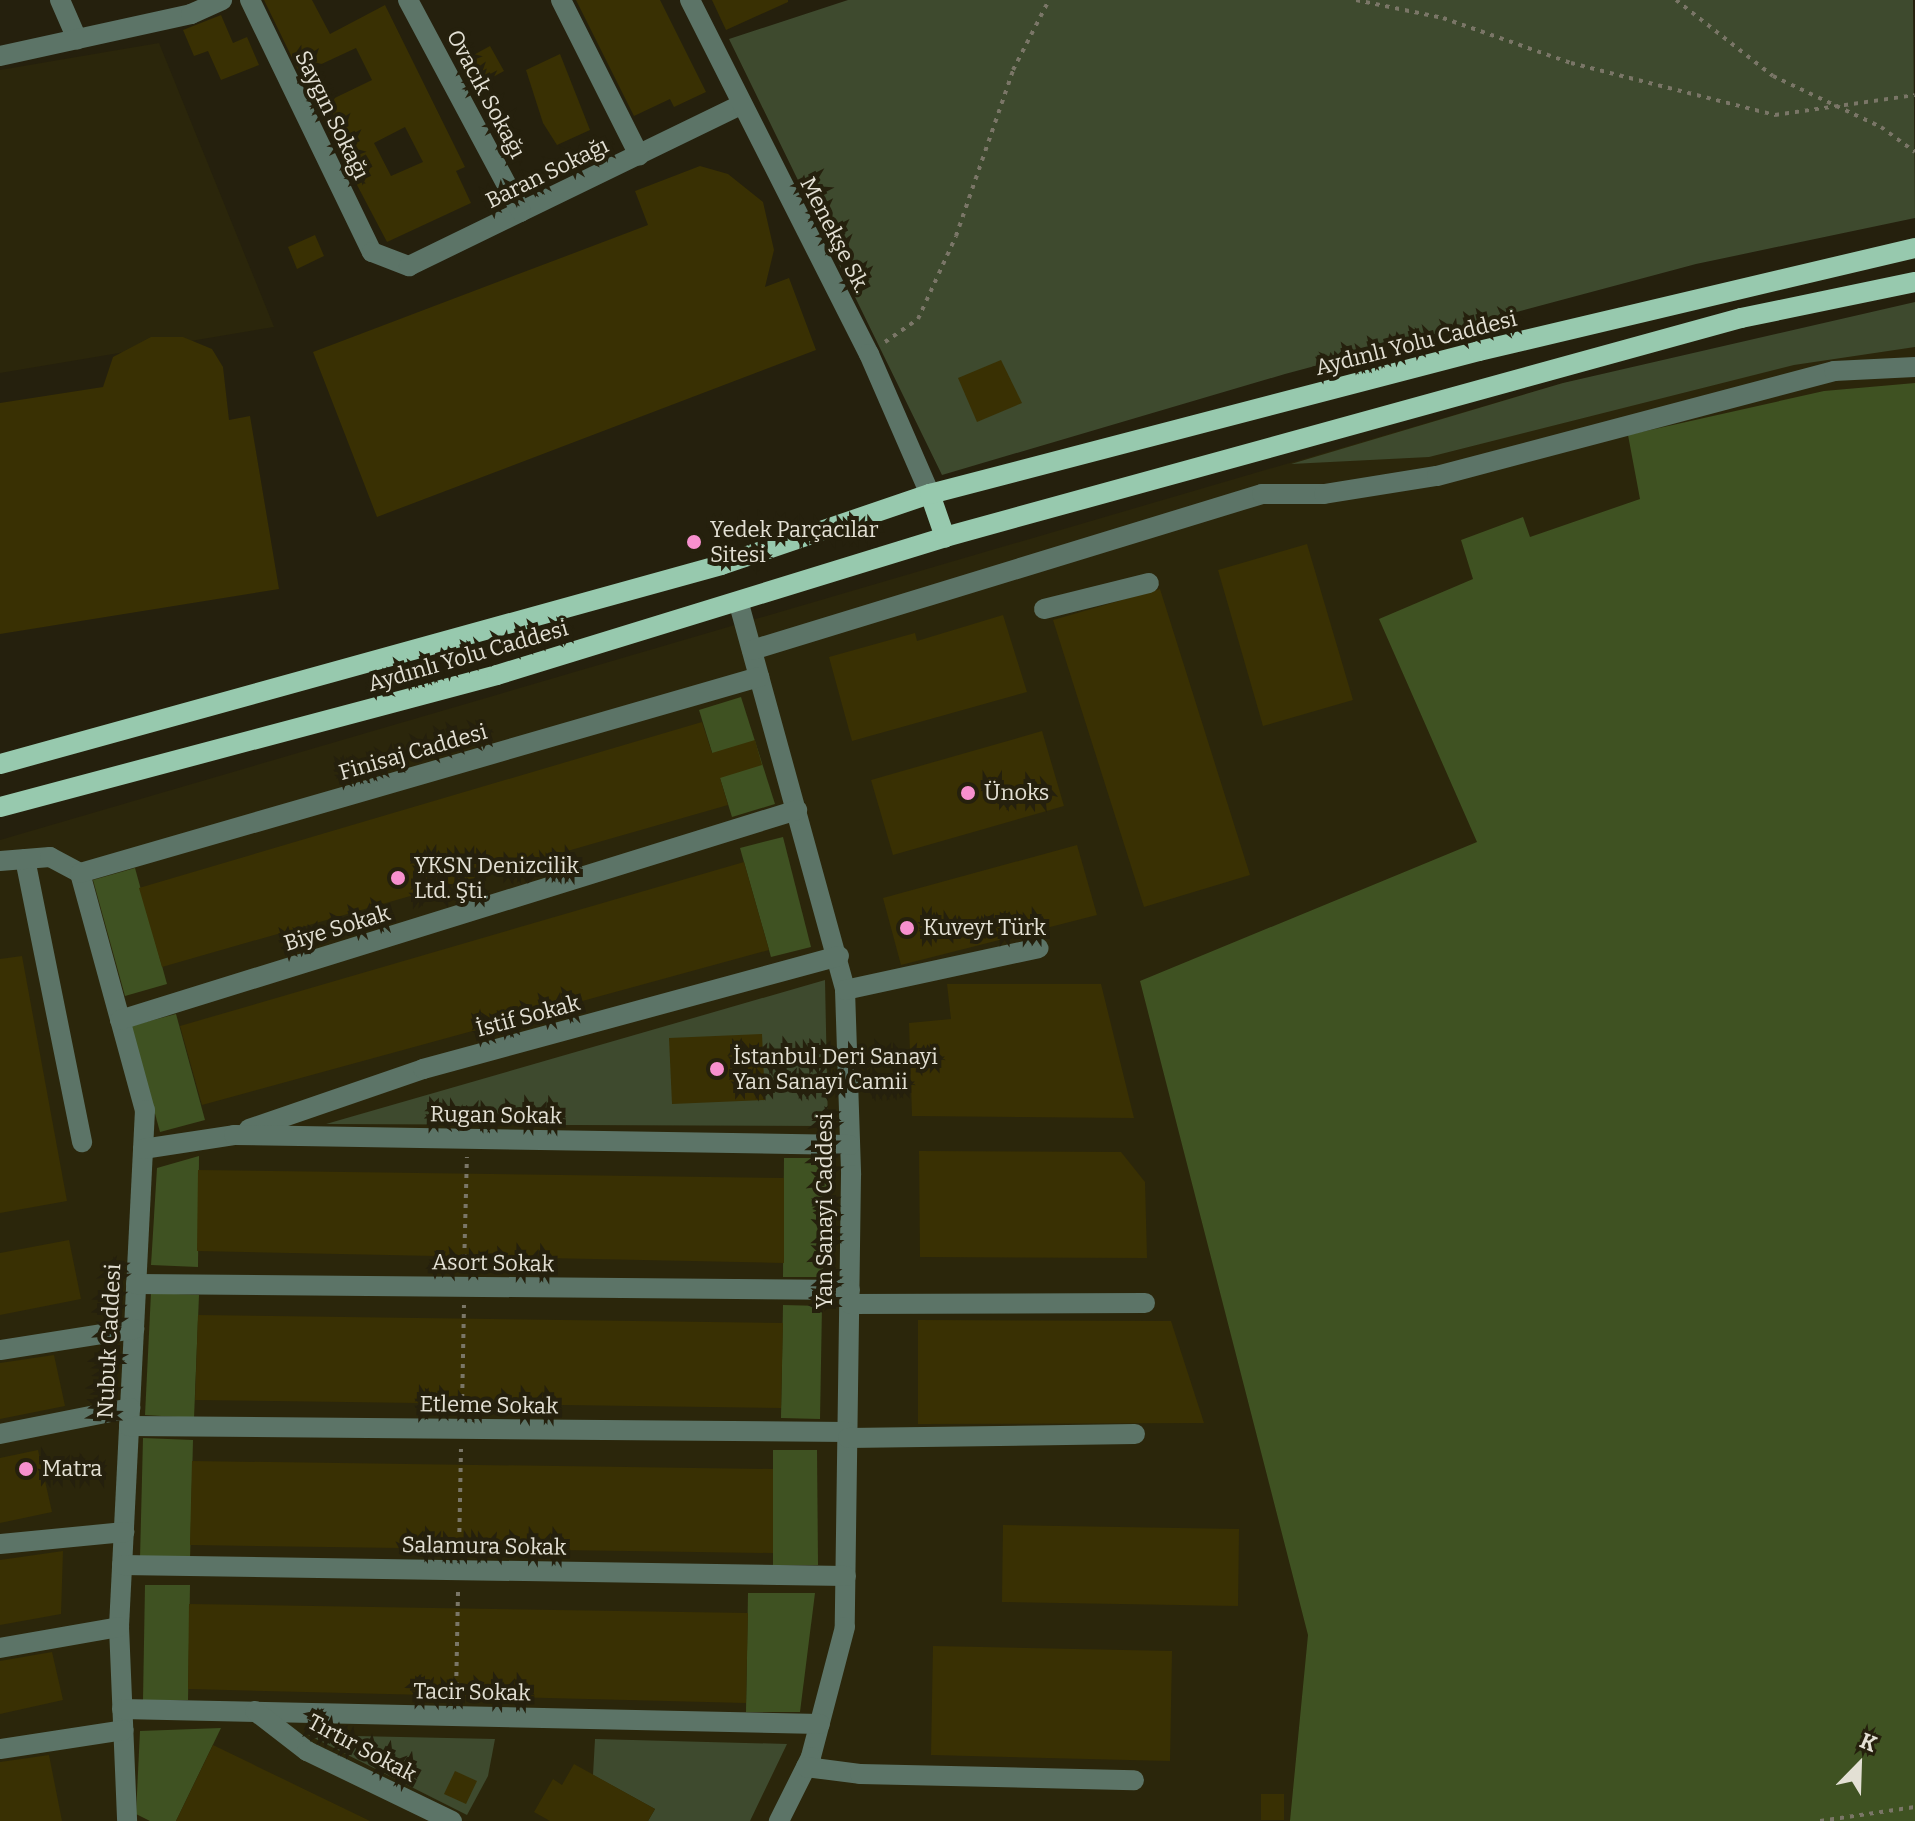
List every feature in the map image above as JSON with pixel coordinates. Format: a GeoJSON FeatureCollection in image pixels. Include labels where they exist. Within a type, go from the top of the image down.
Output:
{"type":"FeatureCollection","features":[{"type":"Feature","properties":{"kind":"main road","name":"Aydınlı Yolu Caddesi"},"geometry":{"type":"LineString","coordinates":[[0,764],[721,565],[930,494],[1479,351],[1915,248]]}},
{"type":"Feature","properties":{"kind":"main road","name":"Aydınlı Yolu Caddesi"},"geometry":{"type":"LineString","coordinates":[[0,807],[482,679],[739,604],[945,537],[1741,318],[1915,282]]}},
{"type":"Feature","properties":{"kind":"main road"},"geometry":{"type":"LineString","coordinates":[[930,494],[945,537]]}},
{"type":"Feature","properties":{"kind":"street"},"geometry":{"type":"LineString","coordinates":[[60,0],[77,39]]}},
{"type":"Feature","properties":{"kind":"street"},"geometry":{"type":"LineString","coordinates":[[0,56],[191,14],[222,0]]}},
{"type":"Feature","properties":{"kind":"street","name":"Saygın Sokağı"},"geometry":{"type":"LineString","coordinates":[[250,0],[372,252]]}},
{"type":"Feature","properties":{"kind":"street","name":"Ovacık Sokağı"},"geometry":{"type":"LineString","coordinates":[[408,0],[521,212]]}},
{"type":"Feature","properties":{"kind":"street"},"geometry":{"type":"LineString","coordinates":[[561,0],[639,155]]}},
{"type":"Feature","properties":{"kind":"street","name":"Menekşe Sk."},"geometry":{"type":"LineString","coordinates":[[690,0],[869,354],[930,494]]}},
{"type":"Feature","properties":{"kind":"street","name":"Baran Sokağı"},"geometry":{"type":"LineString","coordinates":[[372,252],[409,266],[741,105]]}},
{"type":"Feature","properties":{"kind":"street"},"geometry":{"type":"LineString","coordinates":[[752,650],[1262,494],[1324,494],[1437,476],[1834,371],[1915,367]]}},
{"type":"Feature","properties":{"kind":"street"},"geometry":{"type":"LineString","coordinates":[[1044,609],[1149,583]]}},
{"type":"Feature","properties":{"kind":"street","name":"Yan Sanayi Caddesi"},"geometry":{"type":"LineString","coordinates":[[739,604],[839,956],[845,990],[850,1145],[845,1627],[806,1767],[779,1821]]}},
{"type":"Feature","properties":{"kind":"street","name":"Finisaj Caddesi"},"geometry":{"type":"LineString","coordinates":[[80,873],[759,677]]}},
{"type":"Feature","properties":{"kind":"street","name":"Biye Sokak"},"geometry":{"type":"LineString","coordinates":[[120,1020],[797,810]]}},
{"type":"Feature","properties":{"kind":"street"},"geometry":{"type":"LineString","coordinates":[[0,861],[50,857],[80,873]]}},
{"type":"Feature","properties":{"kind":"street"},"geometry":{"type":"LineString","coordinates":[[25,859],[82,1142]]}},
{"type":"Feature","properties":{"kind":"street","name":"Nubuk Caddesi"},"geometry":{"type":"LineString","coordinates":[[80,873],[145,1110],[119,1627],[127,1821]]}},
{"type":"Feature","properties":{"kind":"street"},"geometry":{"type":"LineString","coordinates":[[845,990],[1039,948]]}},
{"type":"Feature","properties":{"kind":"street","name":"İstif Sokak"},"geometry":{"type":"LineString","coordinates":[[234,1135],[423,1069],[839,956]]}},
{"type":"Feature","properties":{"kind":"street","name":"Rugan Sokak"},"geometry":{"type":"LineString","coordinates":[[143,1149],[234,1135],[850,1145]]}},
{"type":"Feature","properties":{"kind":"street","name":"Asort Sokak"},"geometry":{"type":"LineString","coordinates":[[136,1284],[1145,1303]]}},
{"type":"Feature","properties":{"kind":"street"},"geometry":{"type":"LineString","coordinates":[[0,1350],[134,1329]]}},
{"type":"Feature","properties":{"kind":"street","name":"Etleme Sokak"},"geometry":{"type":"LineString","coordinates":[[0,1434],[129,1417],[848,1435],[1135,1434]]}},
{"type":"Feature","properties":{"kind":"street"},"geometry":{"type":"LineString","coordinates":[[0,1544],[124,1532]]}},
{"type":"Feature","properties":{"kind":"street","name":"Salamura Sokak"},"geometry":{"type":"LineString","coordinates":[[122,1565],[846,1576]]}},
{"type":"Feature","properties":{"kind":"street"},"geometry":{"type":"LineString","coordinates":[[0,1648],[119,1627]]}},
{"type":"Feature","properties":{"kind":"street","name":"Tacir Sokak"},"geometry":{"type":"LineString","coordinates":[[122,1709],[820,1724]]}},
{"type":"Feature","properties":{"kind":"street","name":"Tırtır Sokak"},"geometry":{"type":"LineString","coordinates":[[255,1711],[307,1751],[452,1821]]}},
{"type":"Feature","properties":{"kind":"street"},"geometry":{"type":"LineString","coordinates":[[0,1749],[124,1730]]}},
{"type":"Feature","properties":{"kind":"street"},"geometry":{"type":"LineString","coordinates":[[806,1767],[860,1774],[1134,1780]]}},
{"type":"Feature","properties":{"kind":"path"},"geometry":{"type":"LineString","coordinates":[[869,354],[918,319],[956,236],[1013,70],[1049,0]]}},
{"type":"Feature","properties":{"kind":"path"},"geometry":{"type":"LineString","coordinates":[[1356,0],[1443,18],[1571,63],[1775,115],[1915,95]]}},
{"type":"Feature","properties":{"kind":"path"},"geometry":{"type":"LineString","coordinates":[[1676,0],[1684,3],[1773,76],[1881,127],[1915,152]]}},
{"type":"Feature","properties":{"kind":"path"},"geometry":{"type":"LineString","coordinates":[[1820,1821],[1915,1807]]}},
{"type":"Feature","properties":{"kind":"shaded area"},"geometry":{"type":"Polygon","coordinates":[[[159,43],[274,327],[0,373],[0,70],[159,43]]]}},
{"type":"Feature","properties":{"kind":"shaded area"},"geometry":{"type":"Polygon","coordinates":[[[1915,306],[1915,1821],[0,1821],[0,840],[1563,383],[1915,306]]]}},
{"type":"Feature","properties":{"kind":"green space"},"geometry":{"type":"Polygon","coordinates":[[[848,0],[1913,0],[1915,218],[1696,264],[1285,374],[942,475],[729,39],[848,0]]]}},
{"type":"Feature","properties":{"kind":"green space"},"geometry":{"type":"Polygon","coordinates":[[[1915,302],[1915,347],[1794,365],[1429,457],[1291,464],[1563,383],[1915,302]]]}},
{"type":"Feature","properties":{"kind":"green space"},"geometry":{"type":"Polygon","coordinates":[[[1915,383],[1915,1821],[1290,1821],[1308,1635],[1140,981],[1477,842],[1379,619],[1473,579],[1461,540],[1523,517],[1530,537],[1640,499],[1628,435],[1824,391],[1915,383]]]}},
{"type":"Feature","properties":{"kind":"green space"},"geometry":{"type":"Polygon","coordinates":[[[741,697],[775,804],[732,817],[699,710],[741,697]]]}},
{"type":"Feature","properties":{"kind":"green space"},"geometry":{"type":"Polygon","coordinates":[[[783,837],[811,947],[771,957],[740,848],[783,837]]]}},
{"type":"Feature","properties":{"kind":"green space"},"geometry":{"type":"Polygon","coordinates":[[[135,868],[167,984],[125,996],[93,880],[135,868]]]}},
{"type":"Feature","properties":{"kind":"green space"},"geometry":{"type":"Polygon","coordinates":[[[825,980],[828,1126],[326,1124],[825,980]]]}},
{"type":"Feature","properties":{"kind":"green space"},"geometry":{"type":"Polygon","coordinates":[[[176,1014],[205,1120],[160,1132],[131,1026],[176,1014]]]}},
{"type":"Feature","properties":{"kind":"green space"},"geometry":{"type":"Polygon","coordinates":[[[199,1156],[198,1267],[151,1265],[157,1168],[199,1156]]]}},
{"type":"Feature","properties":{"kind":"green space"},"geometry":{"type":"Polygon","coordinates":[[[784,1158],[828,1158],[828,1277],[783,1277],[784,1158]]]}},
{"type":"Feature","properties":{"kind":"green space"},"geometry":{"type":"Polygon","coordinates":[[[151,1293],[199,1295],[194,1418],[145,1415],[151,1293]]]}},
{"type":"Feature","properties":{"kind":"green space"},"geometry":{"type":"Polygon","coordinates":[[[783,1305],[822,1306],[820,1419],[781,1418],[783,1305]]]}},
{"type":"Feature","properties":{"kind":"green space"},"geometry":{"type":"Polygon","coordinates":[[[143,1438],[193,1440],[190,1560],[140,1559],[143,1438]]]}},
{"type":"Feature","properties":{"kind":"green space"},"geometry":{"type":"Polygon","coordinates":[[[773,1450],[817,1450],[818,1565],[773,1565],[773,1450]]]}},
{"type":"Feature","properties":{"kind":"green space"},"geometry":{"type":"Polygon","coordinates":[[[145,1585],[190,1585],[188,1700],[143,1700],[145,1585]]]}},
{"type":"Feature","properties":{"kind":"green space"},"geometry":{"type":"Polygon","coordinates":[[[748,1593],[815,1593],[800,1712],[746,1712],[748,1593]]]}},
{"type":"Feature","properties":{"kind":"green space"},"geometry":{"type":"Polygon","coordinates":[[[221,1728],[176,1821],[150,1821],[136,1814],[140,1731],[221,1728]]]}},
{"type":"Feature","properties":{"kind":"green space"},"geometry":{"type":"Polygon","coordinates":[[[308,1735],[495,1739],[488,1776],[467,1815],[308,1735]]]}},
{"type":"Feature","properties":{"kind":"green space"},"geometry":{"type":"Polygon","coordinates":[[[595,1739],[787,1744],[750,1821],[648,1821],[655,1809],[593,1775],[595,1739]]]}},
{"type":"Feature","properties":{"kind":"building"},"geometry":{"type":"Polygon","coordinates":[[[264,0],[312,0],[330,34],[385,5],[465,167],[456,171],[471,203],[387,242],[316,107],[372,80],[356,48],[300,74],[264,0]],[[405,127],[374,143],[391,176],[423,162],[405,127]]]}},
{"type":"Feature","properties":{"kind":"building"},"geometry":{"type":"Polygon","coordinates":[[[576,0],[660,0],[706,92],[674,107],[670,99],[634,116],[576,0]]]}},
{"type":"Feature","properties":{"kind":"building"},"geometry":{"type":"Polygon","coordinates":[[[712,0],[788,0],[788,2],[726,30],[712,0]]]}},
{"type":"Feature","properties":{"kind":"building"},"geometry":{"type":"Polygon","coordinates":[[[221,15],[233,43],[247,37],[259,65],[221,80],[208,51],[194,56],[183,30],[221,15]]]}},
{"type":"Feature","properties":{"kind":"building"},"geometry":{"type":"Polygon","coordinates":[[[490,46],[504,71],[473,88],[459,63],[490,46]]]}},
{"type":"Feature","properties":{"kind":"building"},"geometry":{"type":"Polygon","coordinates":[[[560,54],[590,130],[557,145],[543,123],[526,70],[560,54]]]}},
{"type":"Feature","properties":{"kind":"building"},"geometry":{"type":"Polygon","coordinates":[[[700,166],[728,174],[763,202],[774,250],[765,287],[789,278],[816,350],[377,517],[313,352],[648,225],[635,191],[700,166]]]}},
{"type":"Feature","properties":{"kind":"building"},"geometry":{"type":"Polygon","coordinates":[[[315,235],[324,256],[297,269],[288,247],[315,235]]]}},
{"type":"Feature","properties":{"kind":"building"},"geometry":{"type":"Polygon","coordinates":[[[151,337],[183,337],[212,349],[223,367],[229,420],[250,416],[279,589],[0,634],[0,403],[103,387],[113,357],[151,337]]]}},
{"type":"Feature","properties":{"kind":"building"},"geometry":{"type":"Polygon","coordinates":[[[1001,360],[1022,403],[977,422],[958,378],[1001,360]]]}},
{"type":"Feature","properties":{"kind":"building"},"geometry":{"type":"Polygon","coordinates":[[[1307,544],[1353,700],[1263,726],[1218,570],[1307,544]]]}},
{"type":"Feature","properties":{"kind":"building"},"geometry":{"type":"Polygon","coordinates":[[[1160,589],[1250,875],[1144,907],[1053,620],[1160,589]]]}},
{"type":"Feature","properties":{"kind":"building"},"geometry":{"type":"Polygon","coordinates":[[[1003,615],[1027,692],[852,741],[829,657],[915,633],[917,641],[1003,615]]]}},
{"type":"Feature","properties":{"kind":"building"},"geometry":{"type":"Polygon","coordinates":[[[702,722],[712,753],[755,740],[762,765],[720,778],[728,805],[162,967],[139,888],[702,722]]]}},
{"type":"Feature","properties":{"kind":"building","name":"Ünoks"},"geometry":{"type":"Polygon","coordinates":[[[1042,731],[1064,806],[893,855],[871,780],[1042,731]]]}},
{"type":"Feature","properties":{"kind":"building"},"geometry":{"type":"Polygon","coordinates":[[[1077,845],[1097,915],[901,965],[883,898],[1077,845]]]}},
{"type":"Feature","properties":{"kind":"building"},"geometry":{"type":"Polygon","coordinates":[[[744,862],[769,950],[202,1105],[180,1026],[744,862]]]}},
{"type":"Feature","properties":{"kind":"building"},"geometry":{"type":"Polygon","coordinates":[[[22,956],[67,1201],[0,1213],[0,959],[22,956]]]}},
{"type":"Feature","properties":{"kind":"building"},"geometry":{"type":"Polygon","coordinates":[[[947,984],[1101,984],[1134,1118],[912,1116],[909,1023],[951,1019],[947,984]]]}},
{"type":"Feature","properties":{"kind":"building","name":"İstanbul Deri Sanayi Yan Sanayi Camii"},"geometry":{"type":"Polygon","coordinates":[[[762,1034],[765,1100],[672,1104],[669,1038],[762,1034]]]}},
{"type":"Feature","properties":{"kind":"building"},"geometry":{"type":"Polygon","coordinates":[[[919,1151],[1121,1152],[1145,1182],[1147,1258],[920,1257],[919,1151]]]}},
{"type":"Feature","properties":{"kind":"building"},"geometry":{"type":"Polygon","coordinates":[[[198,1170],[784,1178],[784,1263],[197,1251],[198,1170]]]}},
{"type":"Feature","properties":{"kind":"building"},"geometry":{"type":"Polygon","coordinates":[[[69,1240],[81,1299],[0,1315],[0,1253],[69,1240]]]}},
{"type":"Feature","properties":{"kind":"building"},"geometry":{"type":"Polygon","coordinates":[[[198,1315],[783,1323],[781,1408],[195,1400],[198,1315]]]}},
{"type":"Feature","properties":{"kind":"building"},"geometry":{"type":"Polygon","coordinates":[[[918,1320],[1171,1321],[1204,1423],[918,1424],[918,1320]]]}},
{"type":"Feature","properties":{"kind":"building"},"geometry":{"type":"Polygon","coordinates":[[[54,1355],[65,1406],[0,1419],[0,1363],[54,1355]]]}},
{"type":"Feature","properties":{"kind":"building"},"geometry":{"type":"Polygon","coordinates":[[[38,1450],[52,1512],[0,1523],[0,1458],[38,1450]]]}},
{"type":"Feature","properties":{"kind":"building"},"geometry":{"type":"Polygon","coordinates":[[[192,1461],[773,1469],[773,1553],[190,1545],[192,1461]]]}},
{"type":"Feature","properties":{"kind":"building"},"geometry":{"type":"Polygon","coordinates":[[[1003,1525],[1239,1529],[1238,1606],[1002,1602],[1003,1525]]]}},
{"type":"Feature","properties":{"kind":"building"},"geometry":{"type":"Polygon","coordinates":[[[63,1551],[61,1614],[0,1625],[0,1560],[63,1551]]]}},
{"type":"Feature","properties":{"kind":"building"},"geometry":{"type":"Polygon","coordinates":[[[189,1604],[748,1613],[746,1703],[188,1689],[189,1604]]]}},
{"type":"Feature","properties":{"kind":"building"},"geometry":{"type":"Polygon","coordinates":[[[933,1646],[1172,1651],[1170,1761],[931,1755],[933,1646]]]}},
{"type":"Feature","properties":{"kind":"building"},"geometry":{"type":"Polygon","coordinates":[[[52,1652],[63,1700],[0,1714],[0,1661],[52,1652]]]}},
{"type":"Feature","properties":{"kind":"building"},"geometry":{"type":"Polygon","coordinates":[[[213,1745],[312,1793],[370,1821],[176,1821],[213,1745]]]}},
{"type":"Feature","properties":{"kind":"building"},"geometry":{"type":"Polygon","coordinates":[[[49,1755],[62,1821],[0,1821],[0,1762],[49,1755]]]}},
{"type":"Feature","properties":{"kind":"building"},"geometry":{"type":"Polygon","coordinates":[[[574,1764],[655,1809],[648,1821],[550,1821],[534,1812],[553,1779],[562,1785],[574,1764]]]}},
{"type":"Feature","properties":{"kind":"building"},"geometry":{"type":"Polygon","coordinates":[[[455,1771],[477,1781],[466,1804],[444,1794],[455,1771]]]}},
{"type":"Feature","properties":{"kind":"building"},"geometry":{"type":"Polygon","coordinates":[[[1261,1794],[1284,1794],[1284,1820],[1261,1820],[1261,1794]]]}},
{"type":"Feature","properties":{"kind":"place","name":"Yedek Parçacılar Sitesi"},"geometry":{"type":"Point","coordinates":[694,542]}},
{"type":"Feature","properties":{"kind":"place","name":"Ünoks"},"geometry":{"type":"Point","coordinates":[968,793]}},
{"type":"Feature","properties":{"kind":"place","name":"YKSN Denizcilik Ltd. Şti."},"geometry":{"type":"Point","coordinates":[398,878]}},
{"type":"Feature","properties":{"kind":"place","name":"Kuveyt Türk"},"geometry":{"type":"Point","coordinates":[907,928]}},
{"type":"Feature","properties":{"kind":"place","name":"İstanbul Deri Sanayi Yan Sanayi Camii"},"geometry":{"type":"Point","coordinates":[717,1069]}},
{"type":"Feature","properties":{"kind":"place","name":"Matra"},"geometry":{"type":"Point","coordinates":[26,1469]}}]}
